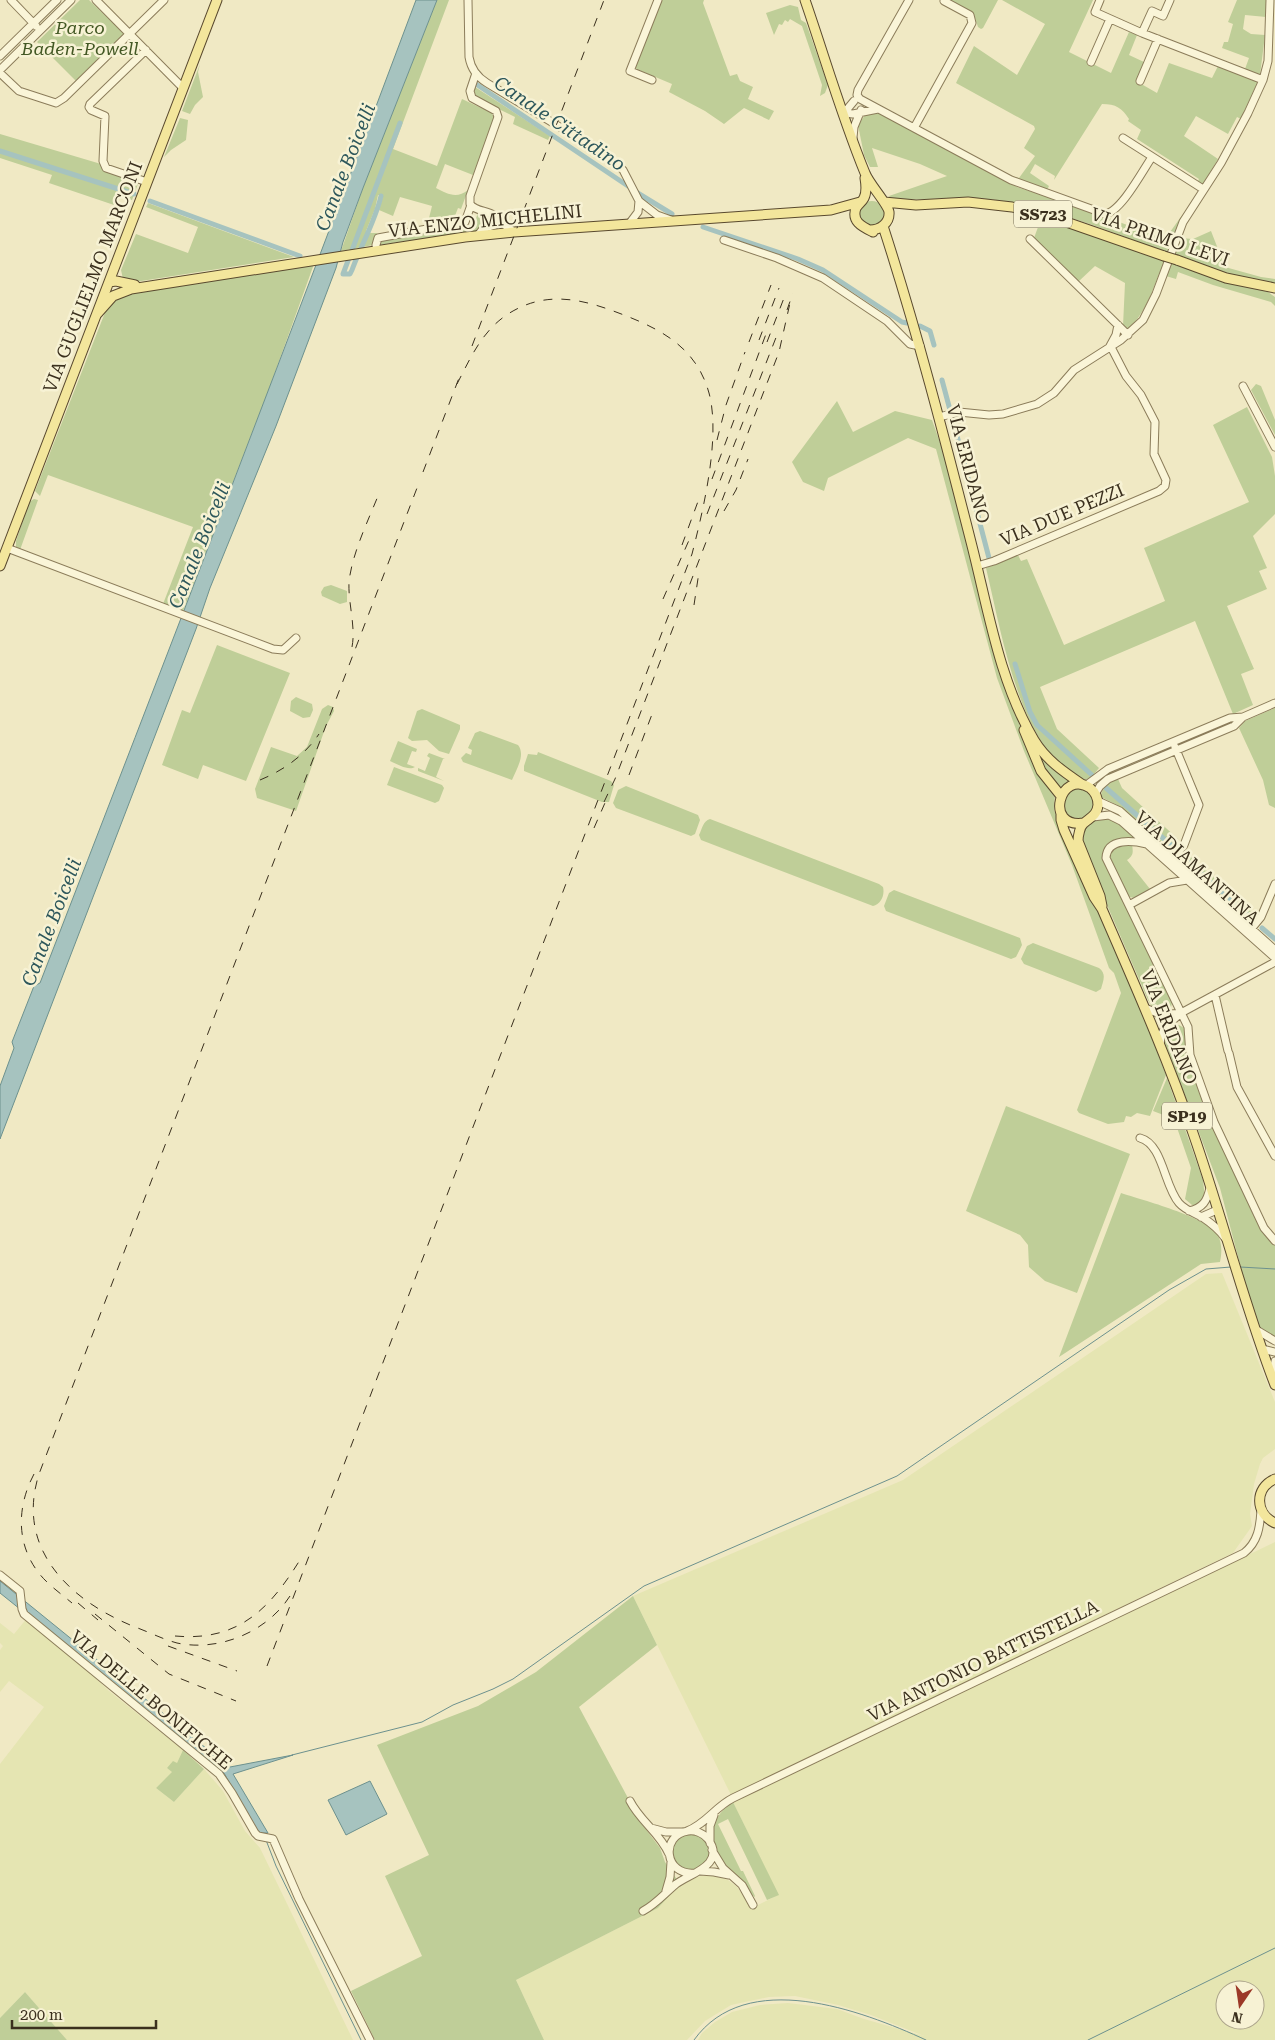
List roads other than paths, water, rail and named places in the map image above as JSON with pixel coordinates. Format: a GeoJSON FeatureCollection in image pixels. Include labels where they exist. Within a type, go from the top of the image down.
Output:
{"type":"FeatureCollection","features":[{"type":"Feature","properties":{"kind":"main road","name":"VIA GUGLIELMO MARCONI"},"geometry":{"type":"LineString","coordinates":[[0,566],[217,0]]}},
{"type":"Feature","properties":{"kind":"main road","name":"VIA ERIDANO"},"geometry":{"type":"LineString","coordinates":[[805,0],[865,174],[888,211],[886,223],[889,245],[943,416],[999,649],[1020,719],[1036,762],[1061,796],[1059,801],[1064,830],[1094,897],[1102,909],[1160,1045],[1183,1105],[1255,1330],[1274,1381]]}},
{"type":"Feature","properties":{"kind":"main road","name":"VIA ERIDANO"},"geometry":{"type":"LineString","coordinates":[[857,221],[856,210],[862,201],[866,187],[865,174]]}},
{"type":"Feature","properties":{"kind":"main road"},"geometry":{"type":"LineString","coordinates":[[862,201],[871,197],[882,201]]}},
{"type":"Feature","properties":{"kind":"main road","name":"VIA ENZO MICHELINI"},"geometry":{"type":"LineString","coordinates":[[97,314],[109,300],[126,290],[437,241],[514,232],[831,210],[862,201]]}},
{"type":"Feature","properties":{"kind":"main road","name":"VIA PRIMO LEVI"},"geometry":{"type":"LineString","coordinates":[[882,201],[916,205],[968,202],[1018,208],[1049,216],[1226,278],[1272,288]]}},
{"type":"Feature","properties":{"kind":"main road","name":"VIA PRIMO LEVI"},"geometry":{"type":"LineString","coordinates":[[886,223],[898,210],[916,205]]}},
{"type":"Feature","properties":{"kind":"main road","name":"VIA ENZO MICHELINI"},"geometry":{"type":"LineString","coordinates":[[831,210],[850,214],[857,221]]}},
{"type":"Feature","properties":{"kind":"main road"},"geometry":{"type":"LineString","coordinates":[[857,221],[862,227],[880,235],[889,245]]}},
{"type":"Feature","properties":{"kind":"main road"},"geometry":{"type":"LineString","coordinates":[[870,230],[877,230],[886,223]]}},
{"type":"Feature","properties":{"kind":"main road"},"geometry":{"type":"LineString","coordinates":[[116,262],[115,274],[120,282]]}},
{"type":"Feature","properties":{"kind":"main road"},"geometry":{"type":"LineString","coordinates":[[109,282],[115,287],[126,290]]}},
{"type":"Feature","properties":{"kind":"main road","name":"VIA ENZO MICHELINI"},"geometry":{"type":"LineString","coordinates":[[109,282],[146,286]]}},
{"type":"Feature","properties":{"kind":"main road","name":"VIA ERIDANO"},"geometry":{"type":"LineString","coordinates":[[1012,692],[1028,729],[1040,749],[1058,768],[1084,786],[1096,798]]}},
{"type":"Feature","properties":{"kind":"main road"},"geometry":{"type":"LineString","coordinates":[[1061,796],[1070,786],[1084,786]]}},
{"type":"Feature","properties":{"kind":"main road"},"geometry":{"type":"LineString","coordinates":[[1061,812],[1064,817],[1073,823],[1084,823],[1093,817],[1098,807],[1096,798]]}},
{"type":"Feature","properties":{"kind":"main road","name":"VIA ERIDANO"},"geometry":{"type":"LineString","coordinates":[[1084,823],[1078,836],[1079,848],[1100,896],[1102,909]]}},
{"type":"Feature","properties":{"kind":"main road"},"geometry":{"type":"LineString","coordinates":[[1274,1479],[1266,1484],[1261,1491],[1259,1501],[1261,1510],[1267,1518],[1275,1523]]}},
{"type":"Feature","properties":{"kind":"street"},"geometry":{"type":"LineString","coordinates":[[11,0],[40,30]]}},
{"type":"Feature","properties":{"kind":"street"},"geometry":{"type":"LineString","coordinates":[[0,56],[57,0]]}},
{"type":"Feature","properties":{"kind":"street"},"geometry":{"type":"LineString","coordinates":[[71,0],[0,72],[19,91],[56,103],[64,98],[164,0]]}},
{"type":"Feature","properties":{"kind":"street"},"geometry":{"type":"LineString","coordinates":[[96,0],[183,88]]}},
{"type":"Feature","properties":{"kind":"street"},"geometry":{"type":"LineString","coordinates":[[468,0],[469,57],[471,66],[476,73],[487,83],[611,159],[626,175],[639,201],[650,211],[672,221]]}},
{"type":"Feature","properties":{"kind":"street"},"geometry":{"type":"LineString","coordinates":[[652,80],[630,70],[658,0]]}},
{"type":"Feature","properties":{"kind":"street"},"geometry":{"type":"LineString","coordinates":[[909,0],[858,90],[858,97],[1018,183],[1105,214],[1109,213],[1122,201],[1152,157]]}},
{"type":"Feature","properties":{"kind":"street"},"geometry":{"type":"LineString","coordinates":[[1100,0],[1095,12],[1142,34],[1263,80]]}},
{"type":"Feature","properties":{"kind":"street"},"geometry":{"type":"LineString","coordinates":[[1142,34],[1152,11],[1163,16],[1170,0]]}},
{"type":"Feature","properties":{"kind":"street"},"geometry":{"type":"LineString","coordinates":[[943,416],[955,412],[989,415],[1003,414],[1037,404],[1051,396],[1074,370],[1128,335],[1148,312],[1178,232],[1191,207],[1235,138],[1263,80],[1268,61],[1272,19],[1270,0]]}},
{"type":"Feature","properties":{"kind":"street"},"geometry":{"type":"LineString","coordinates":[[914,128],[972,23],[970,15],[944,1]]}},
{"type":"Feature","properties":{"kind":"street"},"geometry":{"type":"LineString","coordinates":[[1092,62],[1110,19]]}},
{"type":"Feature","properties":{"kind":"street"},"geometry":{"type":"LineString","coordinates":[[1140,82],[1158,39]]}},
{"type":"Feature","properties":{"kind":"street"},"geometry":{"type":"LineString","coordinates":[[146,50],[89,107],[91,110],[105,116],[103,161],[106,168],[147,182]]}},
{"type":"Feature","properties":{"kind":"street"},"geometry":{"type":"LineString","coordinates":[[376,244],[378,238],[465,222],[471,206],[470,196],[498,118],[496,111],[472,98],[470,90],[476,73]]}},
{"type":"Feature","properties":{"kind":"street"},"geometry":{"type":"LineString","coordinates":[[838,95],[844,99],[863,100]]}},
{"type":"Feature","properties":{"kind":"street"},"geometry":{"type":"LineString","coordinates":[[844,113],[854,100]]}},
{"type":"Feature","properties":{"kind":"street"},"geometry":{"type":"LineString","coordinates":[[853,138],[854,127],[863,100]]}},
{"type":"Feature","properties":{"kind":"street"},"geometry":{"type":"LineString","coordinates":[[844,113],[878,108]]}},
{"type":"Feature","properties":{"kind":"street"},"geometry":{"type":"LineString","coordinates":[[1123,138],[1203,189]]}},
{"type":"Feature","properties":{"kind":"street"},"geometry":{"type":"LineString","coordinates":[[629,224],[638,212],[639,201]]}},
{"type":"Feature","properties":{"kind":"street"},"geometry":{"type":"LineString","coordinates":[[471,206],[494,215],[514,232]]}},
{"type":"Feature","properties":{"kind":"street"},"geometry":{"type":"LineString","coordinates":[[478,235],[483,229],[495,225],[496,218]]}},
{"type":"Feature","properties":{"kind":"street"},"geometry":{"type":"LineString","coordinates":[[1030,239],[1128,335]]}},
{"type":"Feature","properties":{"kind":"street"},"geometry":{"type":"LineString","coordinates":[[724,240],[777,258],[823,278],[887,321],[910,344],[920,346]]}},
{"type":"Feature","properties":{"kind":"street"},"geometry":{"type":"LineString","coordinates":[[1110,348],[1118,325]]}},
{"type":"Feature","properties":{"kind":"street","name":"VIA DUE PEZZI"},"geometry":{"type":"LineString","coordinates":[[980,565],[994,561],[1164,488],[1166,483],[1154,454],[1154,422],[1110,348]]}},
{"type":"Feature","properties":{"kind":"street"},"geometry":{"type":"LineString","coordinates":[[1243,386],[1275,447]]}},
{"type":"Feature","properties":{"kind":"street"},"geometry":{"type":"LineString","coordinates":[[7,548],[273,649],[281,651],[296,638]]}},
{"type":"Feature","properties":{"kind":"street"},"geometry":{"type":"LineString","coordinates":[[1084,786],[1108,769],[1230,718],[1243,717],[1275,703]]}},
{"type":"Feature","properties":{"kind":"street"},"geometry":{"type":"LineString","coordinates":[[1096,798],[1100,786],[1112,777],[1234,726],[1243,717]]}},
{"type":"Feature","properties":{"kind":"street"},"geometry":{"type":"LineString","coordinates":[[1169,883],[1172,874],[1171,861],[1184,845],[1199,805],[1173,742]]}},
{"type":"Feature","properties":{"kind":"street"},"geometry":{"type":"LineString","coordinates":[[1108,769],[1112,777]]}},
{"type":"Feature","properties":{"kind":"street","name":"VIA DIAMANTINA"},"geometry":{"type":"LineString","coordinates":[[1096,798],[1120,811],[1171,861],[1275,950]]}},
{"type":"Feature","properties":{"kind":"street","name":"VIA DIAMANTINA"},"geometry":{"type":"LineString","coordinates":[[1093,817],[1103,815],[1117,818],[1147,844],[1171,861],[1187,880],[1275,960]]}},
{"type":"Feature","properties":{"kind":"street"},"geometry":{"type":"LineString","coordinates":[[1147,844],[1124,841],[1110,848],[1106,858],[1189,1030],[1190,1055],[1218,1132],[1264,1228],[1275,1241]]}},
{"type":"Feature","properties":{"kind":"street"},"geometry":{"type":"LineString","coordinates":[[1129,905],[1169,883],[1187,880]]}},
{"type":"Feature","properties":{"kind":"street"},"geometry":{"type":"LineString","coordinates":[[1251,929],[1261,917],[1275,884]]}},
{"type":"Feature","properties":{"kind":"street"},"geometry":{"type":"LineString","coordinates":[[1160,1045],[1165,1027],[1181,1013],[1275,960]]}},
{"type":"Feature","properties":{"kind":"street"},"geometry":{"type":"LineString","coordinates":[[1215,994],[1236,1085],[1275,1156]]}},
{"type":"Feature","properties":{"kind":"street"},"geometry":{"type":"LineString","coordinates":[[1145,1008],[1162,1015],[1181,1013]]}},
{"type":"Feature","properties":{"kind":"street","name":"VIA ERIDANO"},"geometry":{"type":"LineString","coordinates":[[1140,1138],[1146,1140],[1157,1153],[1173,1195],[1180,1205],[1218,1229],[1227,1240]]}},
{"type":"Feature","properties":{"kind":"street"},"geometry":{"type":"LineString","coordinates":[[1199,1208],[1206,1202],[1210,1188]]}},
{"type":"Feature","properties":{"kind":"street"},"geometry":{"type":"LineString","coordinates":[[1189,1211],[1199,1208],[1217,1210]]}},
{"type":"Feature","properties":{"kind":"street"},"geometry":{"type":"LineString","coordinates":[[1201,1217],[1217,1210]]}},
{"type":"Feature","properties":{"kind":"street"},"geometry":{"type":"LineString","coordinates":[[1255,1330],[1275,1342],[1262,1350]]}},
{"type":"Feature","properties":{"kind":"street"},"geometry":{"type":"LineString","coordinates":[[1262,1350],[1275,1352]]}},
{"type":"Feature","properties":{"kind":"street"},"geometry":{"type":"LineString","coordinates":[[1274,1381],[1275,1361]]}},
{"type":"Feature","properties":{"kind":"street"},"geometry":{"type":"LineString","coordinates":[[1258,1533],[1261,1510]]}},
{"type":"Feature","properties":{"kind":"street","name":"VIA ANTONIO BATTISTELLA"},"geometry":{"type":"LineString","coordinates":[[669,1854],[673,1839],[704,1822],[721,1804],[1240,1555],[1252,1544],[1258,1533],[1275,1523]]}},
{"type":"Feature","properties":{"kind":"street","name":"VIA DELLE BONIFICHE"},"geometry":{"type":"LineString","coordinates":[[0,1575],[18,1588],[22,1594],[22,1612],[218,1774],[232,1793],[252,1829],[258,1836],[269,1837],[275,1842],[299,1899],[370,2040]]}},
{"type":"Feature","properties":{"kind":"street"},"geometry":{"type":"LineString","coordinates":[[630,1801],[639,1817],[650,1827],[669,1854],[671,1862],[669,1882],[665,1895]]}},
{"type":"Feature","properties":{"kind":"street"},"geometry":{"type":"LineString","coordinates":[[643,1911],[678,1883],[710,1862],[710,1826],[715,1812]]}},
{"type":"Feature","properties":{"kind":"street"},"geometry":{"type":"LineString","coordinates":[[650,1827],[666,1832],[700,1833],[711,1846],[720,1864],[742,1885],[753,1905]]}},
{"type":"Feature","properties":{"kind":"street"},"geometry":{"type":"LineString","coordinates":[[671,1862],[681,1871],[718,1872],[733,1877]]}},
{"type":"Feature","properties":{"kind":"water"},"geometry":{"type":"Polygon","coordinates":[[[416,0],[437,0],[363,188],[343,242],[336,268],[276,426],[210,588],[196,629],[0,1139],[0,1086],[14,1048],[12,1042],[34,986],[40,983],[88,860],[416,0]]]}},
{"type":"Feature","properties":{"kind":"water"},"geometry":{"type":"Polygon","coordinates":[[[0,1581],[228,1766],[293,1755],[233,1774],[268,1833],[258,1833],[224,1773],[0,1593],[0,1581]]]}},
{"type":"Feature","properties":{"kind":"water"},"geometry":{"type":"Polygon","coordinates":[[[370,1781],[387,1814],[346,1835],[328,1800],[370,1781]]]}},
{"type":"Feature","properties":{"kind":"waterway","name":"Canale Cittadino"},"geometry":{"type":"LineString","coordinates":[[476,84],[628,186]]}},
{"type":"Feature","properties":{"kind":"waterway"},"geometry":{"type":"LineString","coordinates":[[381,196],[352,270],[350,274],[343,274],[400,123]]}},
{"type":"Feature","properties":{"kind":"waterway","name":"Canale Cittadino"},"geometry":{"type":"LineString","coordinates":[[0,151],[134,194]]}},
{"type":"Feature","properties":{"kind":"waterway","name":"Canale Cittadino"},"geometry":{"type":"LineString","coordinates":[[636,192],[672,214]]}},
{"type":"Feature","properties":{"kind":"waterway"},"geometry":{"type":"LineString","coordinates":[[150,201],[300,256]]}},
{"type":"Feature","properties":{"kind":"waterway","name":"Canale Cittadino"},"geometry":{"type":"LineString","coordinates":[[703,227],[798,259],[823,270],[902,322],[907,323]]}},
{"type":"Feature","properties":{"kind":"waterway"},"geometry":{"type":"LineString","coordinates":[[920,326],[930,331],[934,345]]}},
{"type":"Feature","properties":{"kind":"waterway"},"geometry":{"type":"LineString","coordinates":[[942,380],[950,410]]}},
{"type":"Feature","properties":{"kind":"waterway"},"geometry":{"type":"LineString","coordinates":[[952,417],[965,466]]}},
{"type":"Feature","properties":{"kind":"waterway"},"geometry":{"type":"LineString","coordinates":[[967,474],[989,558]]}},
{"type":"Feature","properties":{"kind":"waterway"},"geometry":{"type":"LineString","coordinates":[[1015,664],[1030,712],[1037,725],[1093,776]]}},
{"type":"Feature","properties":{"kind":"waterway"},"geometry":{"type":"LineString","coordinates":[[1106,788],[1172,846]]}},
{"type":"Feature","properties":{"kind":"waterway"},"geometry":{"type":"LineString","coordinates":[[1184,858],[1251,918]]}},
{"type":"Feature","properties":{"kind":"waterway"},"geometry":{"type":"LineString","coordinates":[[1262,928],[1275,939]]}},
{"type":"Feature","properties":{"kind":"waterway"},"geometry":{"type":"LineString","coordinates":[[292,1755],[422,1722],[453,1705],[513,1679],[644,1586],[897,1476],[1169,1290],[1206,1269],[1231,1267]]}},
{"type":"Feature","properties":{"kind":"waterway"},"geometry":{"type":"LineString","coordinates":[[1240,1267],[1275,1269]]}},
{"type":"Feature","properties":{"kind":"waterway"},"geometry":{"type":"LineString","coordinates":[[266,1840],[276,1866],[361,2040]]}},
{"type":"Feature","properties":{"kind":"waterway"},"geometry":{"type":"LineString","coordinates":[[1088,2040],[1275,1948]]}},
{"type":"Feature","properties":{"kind":"waterway"},"geometry":{"type":"LineString","coordinates":[[694,2040],[716,2018],[743,2005],[773,2000],[805,2001],[838,2008],[870,2017],[926,2040]]}},
{"type":"Feature","properties":{"kind":"railway"},"geometry":{"type":"LineString","coordinates":[[472,346],[604,0]]}},
{"type":"Feature","properties":{"kind":"railway"},"geometry":{"type":"LineString","coordinates":[[749,342],[771,285]]}},
{"type":"Feature","properties":{"kind":"railway"},"geometry":{"type":"LineString","coordinates":[[759,340],[779,288]]}},
{"type":"Feature","properties":{"kind":"railway"},"geometry":{"type":"LineString","coordinates":[[787,310],[793,293]]}},
{"type":"Feature","properties":{"kind":"railway"},"geometry":{"type":"LineString","coordinates":[[767,342],[784,298]]}},
{"type":"Feature","properties":{"kind":"railway"},"geometry":{"type":"LineString","coordinates":[[267,1666],[692,554],[709,474],[712,452],[712,411],[709,393],[695,363],[685,351],[661,332],[616,312],[589,303],[562,299],[535,302],[521,307],[499,321],[484,336],[472,354],[457,384]]}},
{"type":"Feature","properties":{"kind":"railway"},"geometry":{"type":"LineString","coordinates":[[604,802],[615,779],[779,352],[790,303]]}},
{"type":"Feature","properties":{"kind":"railway"},"geometry":{"type":"LineString","coordinates":[[712,479],[766,334]]}},
{"type":"Feature","properties":{"kind":"railway"},"geometry":{"type":"LineString","coordinates":[[707,514],[777,335]]}},
{"type":"Feature","properties":{"kind":"railway"},"geometry":{"type":"LineString","coordinates":[[717,440],[726,405],[745,352]]}},
{"type":"Feature","properties":{"kind":"railway"},"geometry":{"type":"LineString","coordinates":[[423,472],[459,378]]}},
{"type":"Feature","properties":{"kind":"railway"},"geometry":{"type":"LineString","coordinates":[[724,511],[736,490],[748,459]]}},
{"type":"Feature","properties":{"kind":"railway"},"geometry":{"type":"LineString","coordinates":[[290,1596],[269,1620],[255,1629],[225,1642],[193,1645],[166,1640],[111,1616],[89,1603],[70,1587],[54,1569],[42,1549],[35,1526],[34,1501],[39,1474],[417,488]]}},
{"type":"Feature","properties":{"kind":"railway"},"geometry":{"type":"LineString","coordinates":[[352,647],[353,631],[349,582],[354,559],[380,491]]}},
{"type":"Feature","properties":{"kind":"railway"},"geometry":{"type":"LineString","coordinates":[[682,545],[700,496]]}},
{"type":"Feature","properties":{"kind":"railway"},"geometry":{"type":"LineString","coordinates":[[663,599],[690,538]]}},
{"type":"Feature","properties":{"kind":"railway"},"geometry":{"type":"LineString","coordinates":[[694,605],[699,572]]}},
{"type":"Feature","properties":{"kind":"railway"},"geometry":{"type":"LineString","coordinates":[[629,775],[654,709]]}},
{"type":"Feature","properties":{"kind":"railway"},"geometry":{"type":"LineString","coordinates":[[260,780],[277,772],[293,761],[307,749],[319,734]]}},
{"type":"Feature","properties":{"kind":"railway"},"geometry":{"type":"LineString","coordinates":[[594,828],[608,796]]}},
{"type":"Feature","properties":{"kind":"railway"},"geometry":{"type":"LineString","coordinates":[[34,1474],[28,1486],[22,1511],[21,1524],[26,1549],[38,1572],[72,1603]]}},
{"type":"Feature","properties":{"kind":"railway"},"geometry":{"type":"LineString","coordinates":[[175,1636],[198,1636],[218,1633],[252,1617],[279,1590],[303,1555]]}},
{"type":"Feature","properties":{"kind":"railway"},"geometry":{"type":"LineString","coordinates":[[78,1603],[98,1620]]}},
{"type":"Feature","properties":{"kind":"railway"},"geometry":{"type":"LineString","coordinates":[[95,1614],[169,1674],[236,1701]]}},
{"type":"Feature","properties":{"kind":"railway"},"geometry":{"type":"LineString","coordinates":[[168,1646],[237,1671]]}},
{"type":"Feature","properties":{"kind":"park label","name":"Parco Baden-Powell"},"geometry":{"type":"Point","coordinates":[80,38]}},
{"type":"Feature","properties":{"kind":"water label","name":"Canale Boicelli"},"geometry":{"type":"Point","coordinates":[345,167]}},
{"type":"Feature","properties":{"kind":"water label","name":"Canale Boicelli"},"geometry":{"type":"Point","coordinates":[199,545]}},
{"type":"Feature","properties":{"kind":"water label","name":"Canale Boicelli"},"geometry":{"type":"Point","coordinates":[51,922]}}]}
